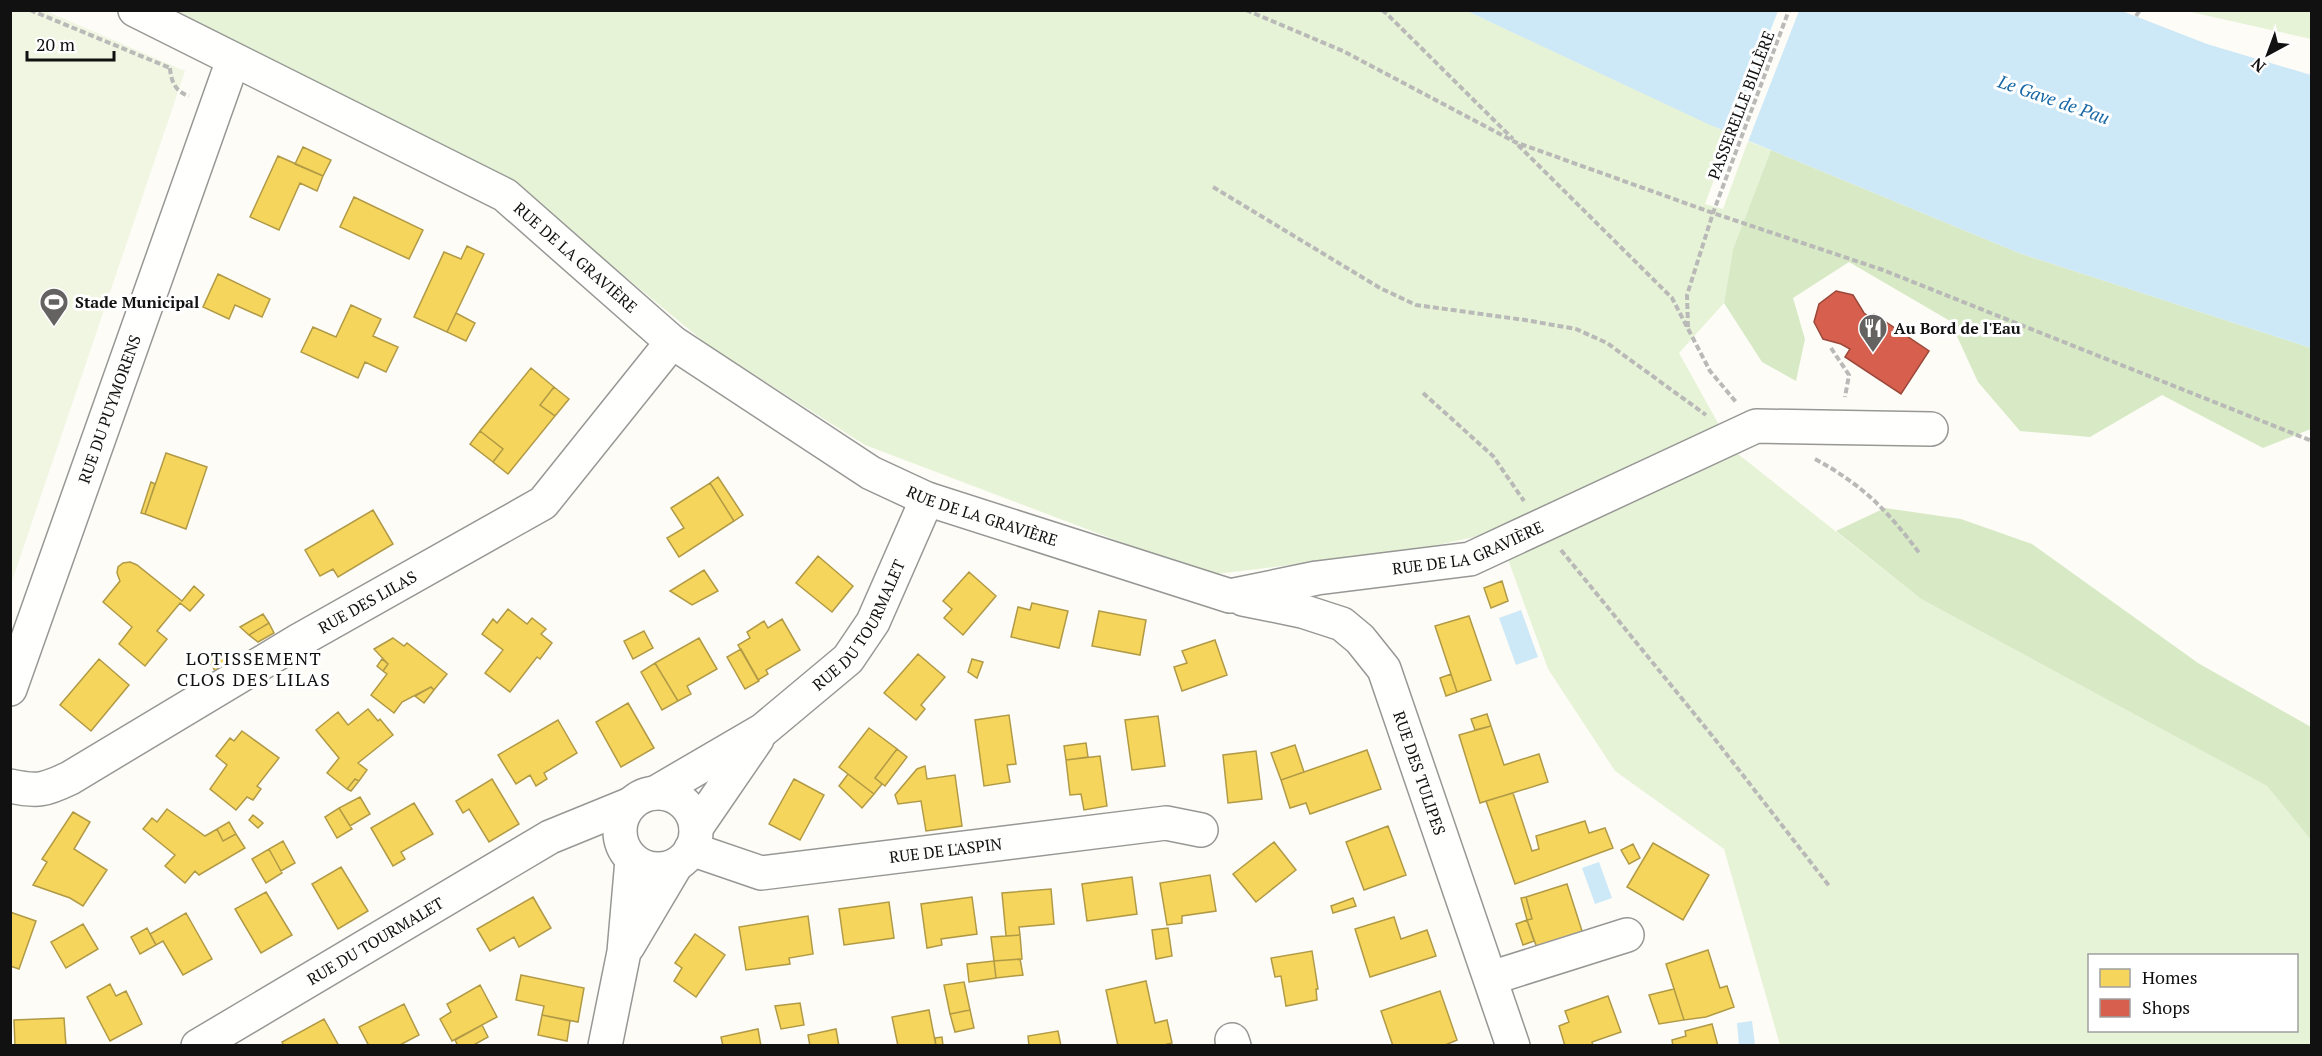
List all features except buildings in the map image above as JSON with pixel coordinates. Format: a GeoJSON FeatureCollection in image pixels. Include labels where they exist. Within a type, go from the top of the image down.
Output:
{"type":"FeatureCollection","features":[{"type":"Feature","properties":{"kind":"street","name":"RUE DE LA GRAVIÈRE"},"geometry":{"type":"LineString","coordinates":[[135,10],[505,195],[672,342],[871,473],[927,499],[1230,596],[1317,578],[1470,559],[1756,426],[1931,429]]}},
{"type":"Feature","properties":{"kind":"street","name":"RUE DU PUYMORENS"},"geometry":{"type":"LineString","coordinates":[[10,689],[233,60]]}},
{"type":"Feature","properties":{"kind":"street","name":"RUE DES LILAS"},"geometry":{"type":"LineString","coordinates":[[10,786],[29,790],[47,789],[70,778],[298,641],[543,503],[672,342]]}},
{"type":"Feature","properties":{"kind":"street","name":"RUE DU TOURMALET"},"geometry":{"type":"LineString","coordinates":[[198,1046],[550,837],[643,799],[763,730],[848,659],[873,622],[927,499]]}},
{"type":"Feature","properties":{"kind":"street","name":"RUE DES TULIPES"},"geometry":{"type":"LineString","coordinates":[[1230,596],[1302,611],[1342,624],[1360,639],[1384,669],[1513,1046]]}},
{"type":"Feature","properties":{"kind":"street","name":"RUE DU TOURMALET"},"geometry":{"type":"LineString","coordinates":[[624,952],[763,730]]}},
{"type":"Feature","properties":{"kind":"street"},"geometry":{"type":"LineString","coordinates":[[550,837],[628,855],[642,866],[665,869],[688,847],[693,817],[680,800],[668,795],[643,799],[623,814],[620,839],[628,855],[624,952],[605,1046]]}},
{"type":"Feature","properties":{"kind":"street","name":"RUE DE L'ASPIN"},"geometry":{"type":"LineString","coordinates":[[688,847],[761,873],[1166,823],[1201,830]]}},
{"type":"Feature","properties":{"kind":"street"},"geometry":{"type":"LineString","coordinates":[[1491,978],[1627,935]]}},
{"type":"Feature","properties":{"kind":"path"},"geometry":{"type":"LineString","coordinates":[[30,10],[170,68]]}},
{"type":"Feature","properties":{"kind":"path"},"geometry":{"type":"LineString","coordinates":[[1246,10],[1343,51],[1515,142],[1713,213],[1883,270],[2312,441]]}},
{"type":"Feature","properties":{"kind":"path"},"geometry":{"type":"LineString","coordinates":[[1382,10],[1672,298],[1710,371],[1756,426]]}},
{"type":"Feature","properties":{"kind":"path","name":"PASSERELLE BILLÈRE"},"geometry":{"type":"LineString","coordinates":[[1688,328],[1687,295],[1713,213],[1789,10]]}},
{"type":"Feature","properties":{"kind":"path"},"geometry":{"type":"LineString","coordinates":[[2136,16],[2140,10]]}},
{"type":"Feature","properties":{"kind":"path"},"geometry":{"type":"LineString","coordinates":[[178,33],[169,61],[173,84],[183,94],[217,106]]}},
{"type":"Feature","properties":{"kind":"path"},"geometry":{"type":"LineString","coordinates":[[1213,187],[1380,288],[1416,305],[1576,329]]}},
{"type":"Feature","properties":{"kind":"path"},"geometry":{"type":"LineString","coordinates":[[1831,348],[1849,375],[1842,427]]}},
{"type":"Feature","properties":{"kind":"path"},"geometry":{"type":"LineString","coordinates":[[1423,393],[1493,456],[1541,525],[1714,738],[1830,886]]}},
{"type":"Feature","properties":{"kind":"green space","name":"Stade Municipal"},"geometry":{"type":"Polygon","coordinates":[[[11,10],[46,11],[185,71],[11,584],[11,10]]]}},
{"type":"Feature","properties":{"kind":"green space"},"geometry":{"type":"Polygon","coordinates":[[[163,11],[1467,11],[1731,134],[1705,204],[1723,209],[1748,141],[1771,150],[1733,249],[1724,303],[1679,353],[1733,450],[1921,599],[2267,786],[2311,840],[2311,1045],[1780,1045],[1724,849],[1615,771],[1548,669],[1498,532],[1414,550],[1208,575],[865,445],[709,346],[508,180],[163,11]]]}},
{"type":"Feature","properties":{"kind":"green space"},"geometry":{"type":"Polygon","coordinates":[[[2186,11],[2311,11],[2311,39],[2186,11]]]}},
{"type":"Feature","properties":{"kind":"green space"},"geometry":{"type":"Polygon","coordinates":[[[1771,150],[2019,253],[2311,348],[2311,429],[2263,448],[2162,395],[2090,437],[2020,431],[1978,382],[1950,321],[1849,262],[1793,298],[1805,339],[1796,381],[1762,362],[1724,303],[1733,249],[1771,150]]]}},
{"type":"Feature","properties":{"kind":"green space"},"geometry":{"type":"Polygon","coordinates":[[[1885,508],[1961,519],[2032,544],[2198,663],[2311,727],[2311,840],[2267,786],[1921,599],[1836,531],[1885,508]]]}},
{"type":"Feature","properties":{"kind":"water","name":"Le Gave de Pau"},"geometry":{"type":"Polygon","coordinates":[[[1467,11],[2122,11],[2207,44],[2311,75],[2311,348],[2019,253],[1708,124],[1467,11]]]}},
{"type":"Feature","properties":{"kind":"water"},"geometry":{"type":"Polygon","coordinates":[[[1521,610],[1538,657],[1516,665],[1499,618],[1521,610]]]}},
{"type":"Feature","properties":{"kind":"water"},"geometry":{"type":"Polygon","coordinates":[[[1599,862],[1612,898],[1595,904],[1582,868],[1599,862]]]}},
{"type":"Feature","properties":{"kind":"water"},"geometry":{"type":"Polygon","coordinates":[[[1752,1021],[1755,1045],[1739,1045],[1737,1023],[1752,1021]]]}},
{"type":"Feature","properties":{"kind":"pier"},"geometry":{"type":"Polygon","coordinates":[[[1778,11],[1799,11],[1747,144],[1729,136],[1778,11]]]}},
{"type":"Feature","properties":{"kind":"place","name":"Stade Municipal"},"geometry":{"type":"Point","coordinates":[54,328]}},
{"type":"Feature","properties":{"kind":"place","name":"Au Bord de l'Eau"},"geometry":{"type":"Point","coordinates":[1873,354]}},
{"type":"Feature","properties":{"kind":"district","name":"LOTISSEMENT CLOS DES LILAS"},"geometry":{"type":"Point","coordinates":[254,668]}}]}
